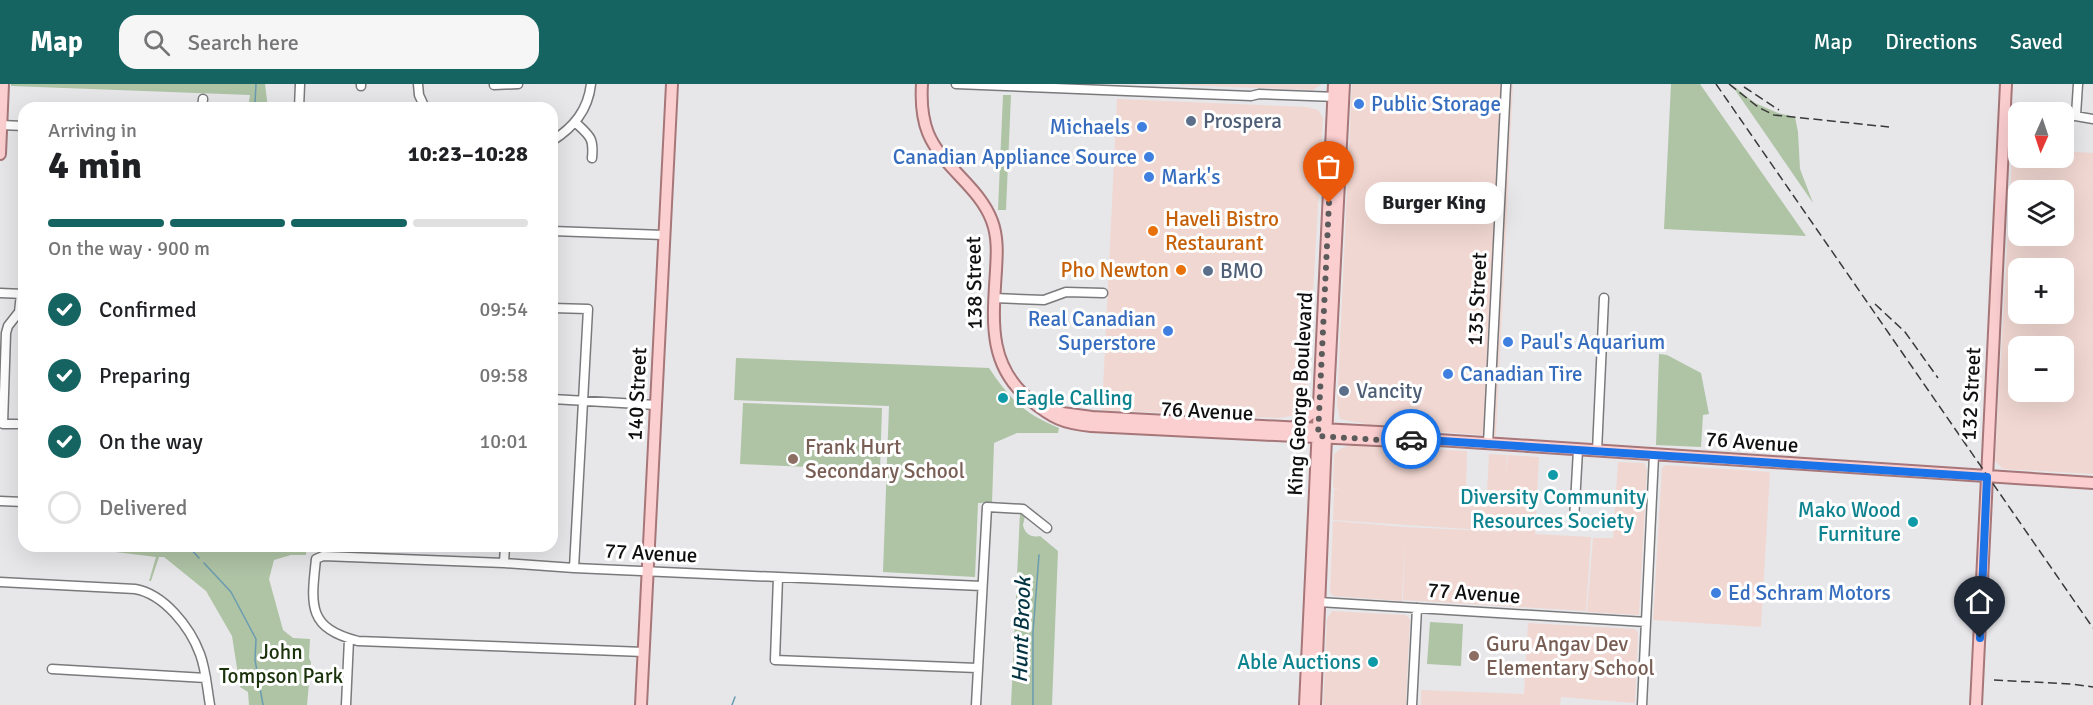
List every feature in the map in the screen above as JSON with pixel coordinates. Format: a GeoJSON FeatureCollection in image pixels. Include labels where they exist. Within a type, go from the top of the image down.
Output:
{"type":"FeatureCollection","features":[{"type":"Feature","properties":{"kind":"main road"},"geometry":{"type":"LineString","coordinates":[[0,154],[3,84]]}},
{"type":"Feature","properties":{"kind":"main road","name":"140 Street"},"geometry":{"type":"LineString","coordinates":[[641,705],[672,84]]}},
{"type":"Feature","properties":{"kind":"main road","name":"138 Street"},"geometry":{"type":"LineString","coordinates":[[922,84],[924,121],[933,143],[980,199],[993,223],[997,246],[994,337],[1004,369],[1026,396],[1047,411]]}},
{"type":"Feature","properties":{"kind":"main road","name":"King George Boulevard"},"geometry":{"type":"LineString","coordinates":[[1305,705],[1339,99],[1334,84]]}},
{"type":"Feature","properties":{"kind":"main road","name":"King George Boulevard"},"geometry":{"type":"LineString","coordinates":[[1315,705],[1322,433],[1319,407],[1339,99],[1344,84]]}},
{"type":"Feature","properties":{"kind":"main road","name":"132 Street"},"geometry":{"type":"LineString","coordinates":[[1976,705],[2006,84]]}},
{"type":"Feature","properties":{"kind":"main road"},"geometry":{"type":"LineString","coordinates":[[1293,427],[1319,407]]}},
{"type":"Feature","properties":{"kind":"main road","name":"76 Avenue"},"geometry":{"type":"LineString","coordinates":[[1047,411],[1092,417],[1293,427],[1322,433]]}},
{"type":"Feature","properties":{"kind":"main road","name":"76 Avenue"},"geometry":{"type":"LineString","coordinates":[[1047,411],[1056,419],[1077,424],[1322,433],[1397,433],[1408,438],[1488,444],[2093,483]]}},
{"type":"Feature","properties":{"kind":"main road"},"geometry":{"type":"LineString","coordinates":[[1077,424],[1083,421],[1130,423],[1141,419]]}},
{"type":"Feature","properties":{"kind":"street"},"geometry":{"type":"LineString","coordinates":[[299,102],[300,84]]}},
{"type":"Feature","properties":{"kind":"street"},"geometry":{"type":"LineString","coordinates":[[418,84],[422,102]]}},
{"type":"Feature","properties":{"kind":"street"},"geometry":{"type":"LineString","coordinates":[[494,85],[518,84]]}},
{"type":"Feature","properties":{"kind":"street"},"geometry":{"type":"LineString","coordinates":[[558,136],[576,123],[588,101],[591,84]]}},
{"type":"Feature","properties":{"kind":"street"},"geometry":{"type":"LineString","coordinates":[[956,84],[1171,88],[1251,96],[1259,99],[1339,99]]}},
{"type":"Feature","properties":{"kind":"street","name":"135 Street"},"geometry":{"type":"LineString","coordinates":[[1488,444],[1506,84]]}},
{"type":"Feature","properties":{"kind":"street"},"geometry":{"type":"LineString","coordinates":[[2078,84],[2076,115],[2093,118]]}},
{"type":"Feature","properties":{"kind":"street"},"geometry":{"type":"LineString","coordinates":[[576,123],[590,136],[594,144],[592,158]]}},
{"type":"Feature","properties":{"kind":"street"},"geometry":{"type":"LineString","coordinates":[[1,125],[18,126]]}},
{"type":"Feature","properties":{"kind":"street"},"geometry":{"type":"LineString","coordinates":[[558,231],[664,235]]}},
{"type":"Feature","properties":{"kind":"street"},"geometry":{"type":"LineString","coordinates":[[994,298],[1044,300],[1066,292],[1103,293]]}},
{"type":"Feature","properties":{"kind":"street"},"geometry":{"type":"LineString","coordinates":[[0,293],[18,294]]}},
{"type":"Feature","properties":{"kind":"street"},"geometry":{"type":"LineString","coordinates":[[1597,451],[1604,298]]}},
{"type":"Feature","properties":{"kind":"street"},"geometry":{"type":"LineString","coordinates":[[558,308],[588,309],[574,568]]}},
{"type":"Feature","properties":{"kind":"street"},"geometry":{"type":"LineString","coordinates":[[16,424],[3,424],[6,333],[8,326],[18,314]]}},
{"type":"Feature","properties":{"kind":"street"},"geometry":{"type":"LineString","coordinates":[[558,399],[656,405]]}},
{"type":"Feature","properties":{"kind":"street"},"geometry":{"type":"LineString","coordinates":[[1574,521],[1578,450]]}},
{"type":"Feature","properties":{"kind":"street"},"geometry":{"type":"LineString","coordinates":[[1642,705],[1654,455]]}},
{"type":"Feature","properties":{"kind":"street"},"geometry":{"type":"LineString","coordinates":[[0,501],[18,502]]}},
{"type":"Feature","properties":{"kind":"street"},"geometry":{"type":"LineString","coordinates":[[976,705],[987,507],[1023,509],[1047,528]]}},
{"type":"Feature","properties":{"kind":"street"},"geometry":{"type":"LineString","coordinates":[[504,563],[505,552]]}},
{"type":"Feature","properties":{"kind":"street","name":"77 Avenue"},"geometry":{"type":"LineString","coordinates":[[349,639],[327,629],[317,618],[314,597],[316,560],[319,557],[354,553],[647,572],[982,586]]}},
{"type":"Feature","properties":{"kind":"street"},"geometry":{"type":"LineString","coordinates":[[778,577],[775,660],[977,668]]}},
{"type":"Feature","properties":{"kind":"street"},"geometry":{"type":"LineString","coordinates":[[0,582],[135,589],[147,592],[161,600],[190,635],[200,654],[210,705]]}},
{"type":"Feature","properties":{"kind":"street"},"geometry":{"type":"LineString","coordinates":[[1311,584],[1319,602]]}},
{"type":"Feature","properties":{"kind":"street","name":"77 Avenue"},"geometry":{"type":"LineString","coordinates":[[1319,602],[1646,622]]}},
{"type":"Feature","properties":{"kind":"street"},"geometry":{"type":"LineString","coordinates":[[1412,705],[1417,608]]}},
{"type":"Feature","properties":{"kind":"street"},"geometry":{"type":"LineString","coordinates":[[346,705],[349,639],[370,642],[644,652]]}},
{"type":"Feature","properties":{"kind":"street"},"geometry":{"type":"LineString","coordinates":[[52,669],[206,678]]}},
{"type":"Feature","properties":{"kind":"shaded area"},"geometry":{"type":"Polygon","coordinates":[[[1179,84],[1322,84],[1313,90],[1179,85],[1179,84]]]}},
{"type":"Feature","properties":{"kind":"shaded area"},"geometry":{"type":"Polygon","coordinates":[[[1352,84],[1513,84],[1496,436],[1385,428],[1340,419],[1337,405],[1352,84]]]}},
{"type":"Feature","properties":{"kind":"shaded area"},"geometry":{"type":"Polygon","coordinates":[[[1117,99],[1307,107],[1318,110],[1323,118],[1307,400],[1305,407],[1299,412],[1278,418],[1102,410],[1117,99]]]}},
{"type":"Feature","properties":{"kind":"shaded area"},"geometry":{"type":"Polygon","coordinates":[[[2074,152],[2093,153],[2093,474],[2003,469],[1995,461],[2008,230],[2008,246],[2074,246],[2074,180],[2011,180],[2011,168],[2074,168],[2074,152]]]}},
{"type":"Feature","properties":{"kind":"shaded area"},"geometry":{"type":"Polygon","coordinates":[[[1350,445],[1467,451],[1466,491],[1487,492],[1489,454],[1507,455],[1506,474],[1508,455],[1539,457],[1535,534],[1591,537],[1586,611],[1403,600],[1405,535],[1402,601],[1333,596],[1330,592],[1333,521],[1527,533],[1333,520],[1334,489],[1340,489],[1333,488],[1334,454],[1350,445]]]}},
{"type":"Feature","properties":{"kind":"shaded area"},"geometry":{"type":"Polygon","coordinates":[[[1618,462],[1644,463],[1647,469],[1639,615],[1587,612],[1593,538],[1613,538],[1618,462]]]}},
{"type":"Feature","properties":{"kind":"shaded area"},"geometry":{"type":"Polygon","coordinates":[[[1666,465],[1770,472],[1761,627],[1653,620],[1662,468],[1666,465]]]}},
{"type":"Feature","properties":{"kind":"shaded area"},"geometry":{"type":"Polygon","coordinates":[[[1332,611],[1406,615],[1410,619],[1406,705],[1323,705],[1327,619],[1332,611]]]}},
{"type":"Feature","properties":{"kind":"shaded area"},"geometry":{"type":"Polygon","coordinates":[[[1528,623],[1635,629],[1638,632],[1635,703],[1561,697],[1560,705],[1421,705],[1421,690],[1524,694],[1528,623]]]}},
{"type":"Feature","properties":{"kind":"green space"},"geometry":{"type":"Polygon","coordinates":[[[11,84],[265,84],[267,102],[249,102],[250,95],[11,86],[11,84]]]}},
{"type":"Feature","properties":{"kind":"green space"},"geometry":{"type":"Polygon","coordinates":[[[1671,84],[1700,84],[1806,236],[1664,229],[1671,84]]]}},
{"type":"Feature","properties":{"kind":"green space"},"geometry":{"type":"Polygon","coordinates":[[[1731,84],[1755,103],[1778,113],[1795,117],[1800,169],[1813,203],[1731,84]]]}},
{"type":"Feature","properties":{"kind":"green space"},"geometry":{"type":"Polygon","coordinates":[[[1003,95],[1011,95],[1006,210],[998,210],[1003,95]]]}},
{"type":"Feature","properties":{"kind":"green space"},"geometry":{"type":"Polygon","coordinates":[[[1659,354],[1667,355],[1701,373],[1709,414],[1703,415],[1701,447],[1656,445],[1659,354]]]}},
{"type":"Feature","properties":{"kind":"green space"},"geometry":{"type":"Polygon","coordinates":[[[736,358],[989,368],[1011,397],[1036,417],[1059,428],[1058,433],[1017,433],[994,443],[992,503],[978,503],[975,577],[883,572],[889,406],[734,400],[736,358]]]}},
{"type":"Feature","properties":{"kind":"green space"},"geometry":{"type":"Polygon","coordinates":[[[743,403],[882,408],[880,470],[740,464],[743,403]]]}},
{"type":"Feature","properties":{"kind":"green space"},"geometry":{"type":"Polygon","coordinates":[[[1020,512],[1025,516],[1023,525],[1027,533],[1031,536],[1040,536],[1058,551],[1052,705],[1011,705],[1020,512]]]}},
{"type":"Feature","properties":{"kind":"green space","name":"John Tompson Park"},"geometry":{"type":"Polygon","coordinates":[[[115,552],[306,552],[306,555],[291,555],[274,560],[269,579],[283,630],[293,638],[310,639],[309,658],[311,662],[307,705],[249,705],[248,692],[240,687],[232,636],[206,591],[164,557],[159,557],[151,581],[149,581],[156,557],[115,552]]]}},
{"type":"Feature","properties":{"kind":"green space"},"geometry":{"type":"Polygon","coordinates":[[[1430,622],[1463,624],[1461,666],[1427,664],[1430,622]]]}},
{"type":"Feature","properties":{"kind":"waterway"},"geometry":{"type":"LineString","coordinates":[[255,102],[256,84]]}},
{"type":"Feature","properties":{"kind":"waterway"},"geometry":{"type":"LineString","coordinates":[[194,552],[199,558]]}},
{"type":"Feature","properties":{"kind":"waterway","name":"Hunt Brook"},"geometry":{"type":"LineString","coordinates":[[1033,705],[1033,632],[1039,555]]}},
{"type":"Feature","properties":{"kind":"waterway"},"geometry":{"type":"LineString","coordinates":[[204,563],[231,592],[256,639],[255,660],[263,705]]}},
{"type":"Feature","properties":{"kind":"waterway"},"geometry":{"type":"LineString","coordinates":[[732,705],[735,697]]}},
{"type":"Feature","properties":{"kind":"railway"},"geometry":{"type":"LineString","coordinates":[[1716,84],[2093,628]]}},
{"type":"Feature","properties":{"kind":"railway"},"geometry":{"type":"LineString","coordinates":[[1729,84],[1758,107],[1774,115],[1889,127]]}},
{"type":"Feature","properties":{"kind":"railway"},"geometry":{"type":"LineString","coordinates":[[1744,87],[1779,110]]}},
{"type":"Feature","properties":{"kind":"railway"},"geometry":{"type":"LineString","coordinates":[[1875,304],[1905,332],[1938,378]]}},
{"type":"Feature","properties":{"kind":"railway"},"geometry":{"type":"LineString","coordinates":[[1994,680],[2093,687]]}},
{"type":"Feature","properties":{"kind":"way so far"},"geometry":{"type":"LineString","coordinates":[[1329,203],[1318,436],[1397,441],[1411,439]]}},
{"type":"Feature","properties":{"kind":"place","name":"Public Storage"},"geometry":{"type":"Point","coordinates":[1359,104]}},
{"type":"Feature","properties":{"kind":"place","name":"Prospera"},"geometry":{"type":"Point","coordinates":[1191,121]}},
{"type":"Feature","properties":{"kind":"place","name":"Michaels"},"geometry":{"type":"Point","coordinates":[1142,127]}},
{"type":"Feature","properties":{"kind":"place","name":"Canadian Appliance Source"},"geometry":{"type":"Point","coordinates":[1149,157]}},
{"type":"Feature","properties":{"kind":"place","name":"Mark's"},"geometry":{"type":"Point","coordinates":[1149,177]}},
{"type":"Feature","properties":{"kind":"place","name":"Burger King"},"geometry":{"type":"Point","coordinates":[1329,203]}},
{"type":"Feature","properties":{"kind":"place","name":"Haveli Bistro Restaurant"},"geometry":{"type":"Point","coordinates":[1153,231]}},
{"type":"Feature","properties":{"kind":"place","name":"Pho Newton"},"geometry":{"type":"Point","coordinates":[1181,270]}},
{"type":"Feature","properties":{"kind":"place","name":"BMO"},"geometry":{"type":"Point","coordinates":[1208,271]}},
{"type":"Feature","properties":{"kind":"place","name":"Real Canadian Superstore"},"geometry":{"type":"Point","coordinates":[1168,331]}},
{"type":"Feature","properties":{"kind":"place","name":"Paul's Aquarium"},"geometry":{"type":"Point","coordinates":[1508,342]}},
{"type":"Feature","properties":{"kind":"place","name":"Canadian Tire"},"geometry":{"type":"Point","coordinates":[1448,374]}},
{"type":"Feature","properties":{"kind":"place","name":"Vancity"},"geometry":{"type":"Point","coordinates":[1344,391]}},
{"type":"Feature","properties":{"kind":"place","name":"Eagle Calling"},"geometry":{"type":"Point","coordinates":[1003,398]}},
{"type":"Feature","properties":{"kind":"place","name":"Frank Hurt Secondary School"},"geometry":{"type":"Point","coordinates":[793,459]}},
{"type":"Feature","properties":{"kind":"place","name":"Diversity Community Resources Society"},"geometry":{"type":"Point","coordinates":[1553,475]}},
{"type":"Feature","properties":{"kind":"place","name":"Mako Wood Furniture"},"geometry":{"type":"Point","coordinates":[1913,522]}},
{"type":"Feature","properties":{"kind":"place","name":"Ed Schram Motors"},"geometry":{"type":"Point","coordinates":[1716,593]}},
{"type":"Feature","properties":{"kind":"place","name":"Guru Angav Dev Elementary School"},"geometry":{"type":"Point","coordinates":[1474,656]}},
{"type":"Feature","properties":{"kind":"place","name":"Able Auctions"},"geometry":{"type":"Point","coordinates":[1373,662]}},
{"type":"Feature","properties":{"kind":"route"},"geometry":{"type":"LineString","coordinates":[[1411,439],[1987,477],[1980,638]]}}]}
